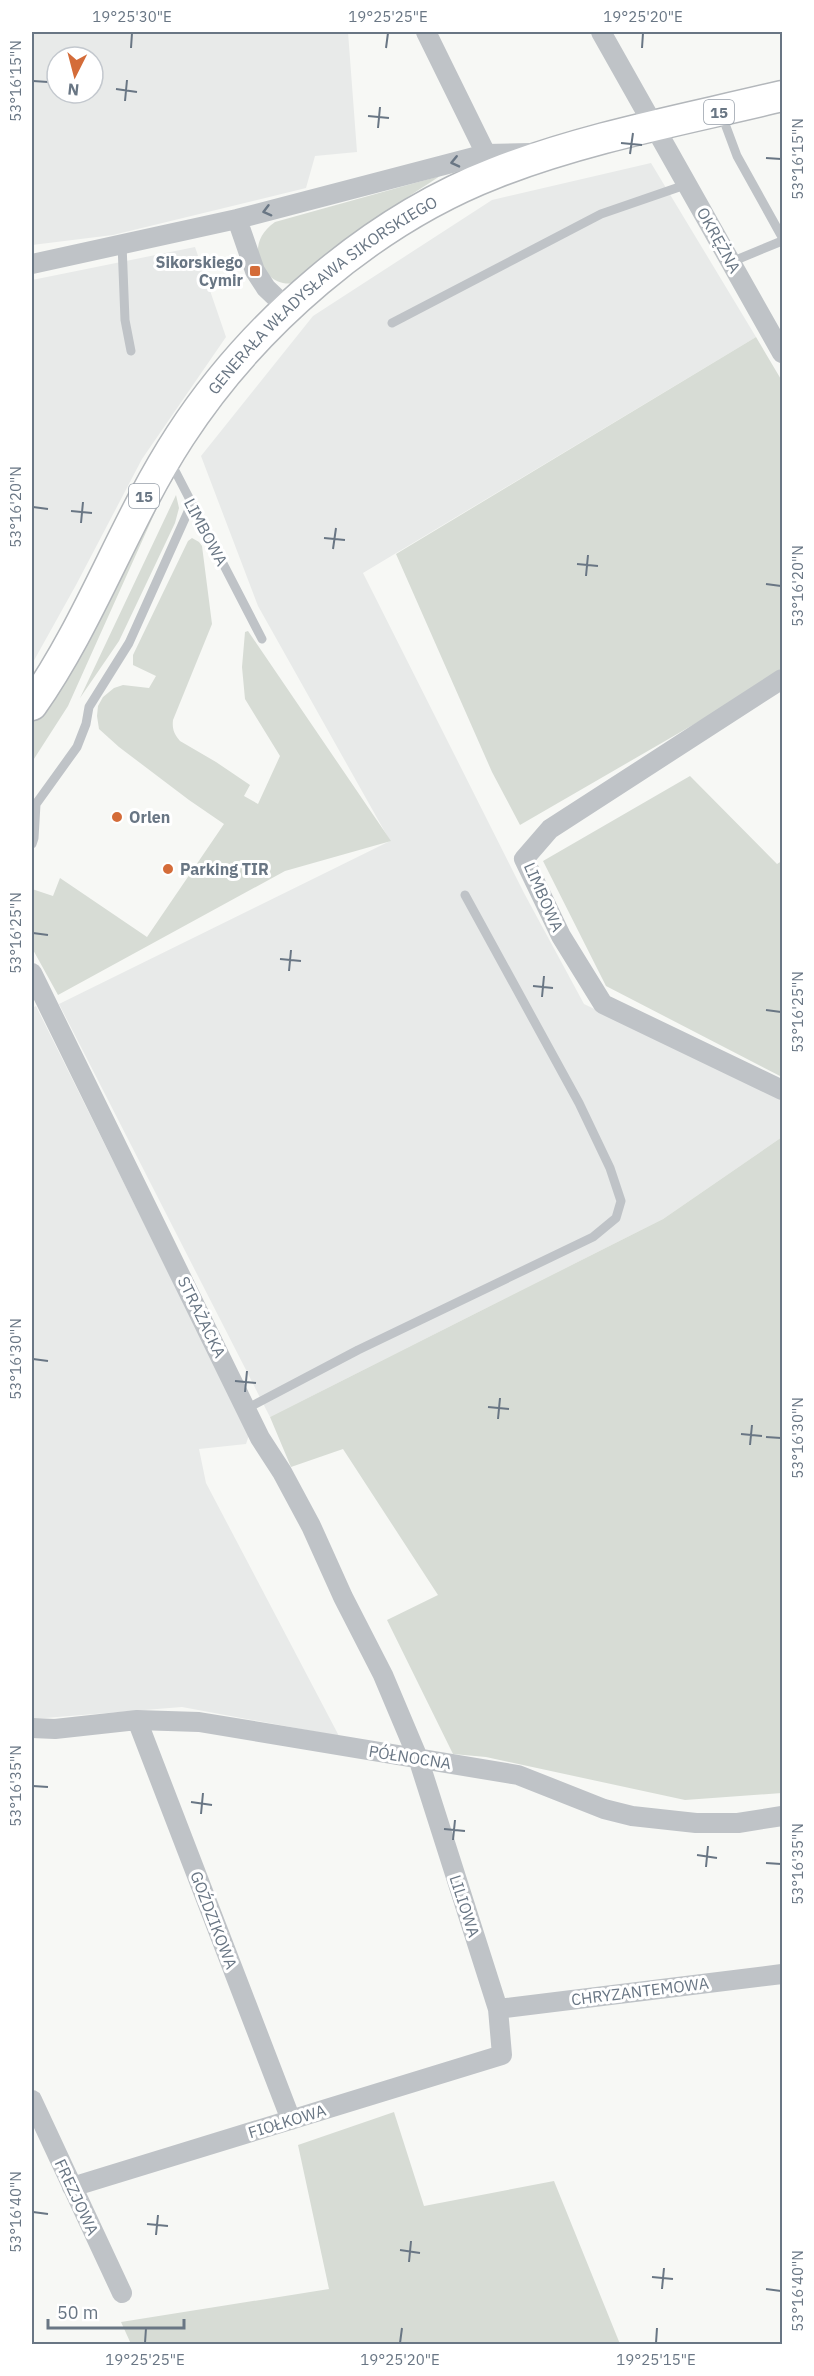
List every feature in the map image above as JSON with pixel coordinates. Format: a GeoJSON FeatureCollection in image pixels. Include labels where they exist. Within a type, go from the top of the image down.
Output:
{"type":"FeatureCollection","features":[{"type":"Feature","properties":{"kind":"main road","name":"GENERAŁA WŁADYSŁAWA SIKORSKIEGO"},"geometry":{"type":"LineString","coordinates":[[32,705],[73,637],[128,527],[168,456],[209,395],[247,348],[327,274],[423,207],[494,173],[555,152],[783,96]]}},
{"type":"Feature","properties":{"kind":"street"},"geometry":{"type":"LineString","coordinates":[[426,32],[486,154]]}},
{"type":"Feature","properties":{"kind":"street","name":"OKRĘŻNA"},"geometry":{"type":"LineString","coordinates":[[601,32],[783,353]]}},
{"type":"Feature","properties":{"kind":"street"},"geometry":{"type":"LineString","coordinates":[[32,264],[237,219],[486,154],[555,152]]}},
{"type":"Feature","properties":{"kind":"street"},"geometry":{"type":"LineString","coordinates":[[237,219],[255,271],[266,288],[288,309]]}},
{"type":"Feature","properties":{"kind":"street","name":"LIMBOWA"},"geometry":{"type":"LineString","coordinates":[[783,679],[550,829],[524,859],[561,936],[603,1004],[783,1090]]}},
{"type":"Feature","properties":{"kind":"street","name":"STRAŻACKA"},"geometry":{"type":"LineString","coordinates":[[32,973],[260,1438],[282,1472],[311,1526],[343,1597],[383,1676],[418,1758]]}},
{"type":"Feature","properties":{"kind":"street","name":"PÓŁNOCNA"},"geometry":{"type":"LineString","coordinates":[[32,1728],[55,1730],[137,1720],[199,1722],[519,1775],[604,1809],[632,1816],[696,1823],[738,1823],[783,1816]]}},
{"type":"Feature","properties":{"kind":"street","name":"GOŹDZIKOWA"},"geometry":{"type":"LineString","coordinates":[[137,1720],[291,2120]]}},
{"type":"Feature","properties":{"kind":"street","name":"LILIOWA"},"geometry":{"type":"LineString","coordinates":[[418,1758],[498,2009],[502,2055]]}},
{"type":"Feature","properties":{"kind":"street","name":"CHRYZANTEMOWA"},"geometry":{"type":"LineString","coordinates":[[498,2009],[783,1974]]}},
{"type":"Feature","properties":{"kind":"street","name":"FIOŁKOWA"},"geometry":{"type":"LineString","coordinates":[[72,2187],[502,2055]]}},
{"type":"Feature","properties":{"kind":"street","name":"FREZJOWA"},"geometry":{"type":"LineString","coordinates":[[32,2100],[122,2294]]}},
{"type":"Feature","properties":{"kind":"lane"},"geometry":{"type":"LineString","coordinates":[[721,111],[737,156],[783,239],[731,262]]}},
{"type":"Feature","properties":{"kind":"lane"},"geometry":{"type":"LineString","coordinates":[[392,323],[601,214],[688,184]]}},
{"type":"Feature","properties":{"kind":"lane"},"geometry":{"type":"LineString","coordinates":[[122,244],[125,320],[131,351]]}},
{"type":"Feature","properties":{"kind":"lane","name":"LIMBOWA"},"geometry":{"type":"LineString","coordinates":[[168,456],[191,506],[262,639]]}},
{"type":"Feature","properties":{"kind":"lane"},"geometry":{"type":"LineString","coordinates":[[32,844],[36,804],[77,747],[86,724],[89,707],[129,644],[191,506]]}},
{"type":"Feature","properties":{"kind":"lane"},"geometry":{"type":"LineString","coordinates":[[246,1408],[358,1350],[593,1237],[616,1218],[621,1201],[605,1159],[579,1104],[465,895]]}},
{"type":"Feature","properties":{"kind":"shaded area"},"geometry":{"type":"Polygon","coordinates":[[[32,32],[348,32],[357,152],[315,156],[306,188],[113,235],[32,245],[32,32]]]}},
{"type":"Feature","properties":{"kind":"shaded area"},"geometry":{"type":"Polygon","coordinates":[[[651,163],[756,337],[363,573],[524,893],[584,1004],[782,1100],[782,1137],[663,1219],[270,1417],[59,1004],[390,841],[258,606],[201,456],[313,316],[492,200],[651,163]]]}},
{"type":"Feature","properties":{"kind":"shaded area"},"geometry":{"type":"Polygon","coordinates":[[[440,176],[360,230],[300,281],[289,284],[278,281],[262,266],[258,256],[259,244],[264,233],[275,222],[440,176]]]}},
{"type":"Feature","properties":{"kind":"shaded area"},"geometry":{"type":"Polygon","coordinates":[[[195,247],[226,337],[142,459],[32,664],[32,280],[195,247]]]}},
{"type":"Feature","properties":{"kind":"shaded area"},"geometry":{"type":"Polygon","coordinates":[[[756,337],[782,381],[782,668],[748,693],[520,825],[492,772],[396,554],[756,337]]]}},
{"type":"Feature","properties":{"kind":"shaded area"},"geometry":{"type":"Polygon","coordinates":[[[165,490],[68,706],[32,762],[32,724],[165,490]]]}},
{"type":"Feature","properties":{"kind":"shaded area"},"geometry":{"type":"Polygon","coordinates":[[[176,495],[179,508],[175,523],[119,641],[80,698],[176,495]]]}},
{"type":"Feature","properties":{"kind":"shaded area"},"geometry":{"type":"Polygon","coordinates":[[[192,538],[202,546],[212,624],[173,720],[176,736],[180,741],[250,785],[244,796],[258,804],[280,756],[245,699],[242,667],[245,632],[248,631],[391,841],[285,871],[58,995],[32,948],[32,889],[53,896],[60,878],[147,937],[224,824],[119,747],[99,729],[97,716],[98,706],[103,697],[114,688],[123,685],[149,688],[156,676],[133,665],[133,655],[188,541],[192,538]]]}},
{"type":"Feature","properties":{"kind":"shaded area"},"geometry":{"type":"Polygon","coordinates":[[[690,776],[777,864],[782,861],[782,1077],[606,986],[543,861],[690,776]]]}},
{"type":"Feature","properties":{"kind":"shaded area"},"geometry":{"type":"Polygon","coordinates":[[[36,1006],[249,1435],[246,1444],[199,1449],[206,1483],[339,1736],[182,1707],[32,1719],[32,1008],[36,1006]]]}},
{"type":"Feature","properties":{"kind":"shaded area"},"geometry":{"type":"Polygon","coordinates":[[[782,1137],[782,1793],[685,1800],[486,1757],[453,1754],[387,1620],[438,1595],[343,1449],[291,1467],[270,1417],[663,1219],[782,1137]]]}},
{"type":"Feature","properties":{"kind":"shaded area"},"geometry":{"type":"Polygon","coordinates":[[[394,2112],[424,2206],[554,2181],[620,2344],[131,2344],[121,2322],[329,2289],[298,2145],[394,2112]]]}},
{"type":"Feature","properties":{"kind":"place","name":"Sikorskiego Cymir"},"geometry":{"type":"Point","coordinates":[255,271]}},
{"type":"Feature","properties":{"kind":"place","name":"Orlen"},"geometry":{"type":"Point","coordinates":[117,817]}},
{"type":"Feature","properties":{"kind":"place","name":"Parking TIR"},"geometry":{"type":"Point","coordinates":[168,869]}}]}
